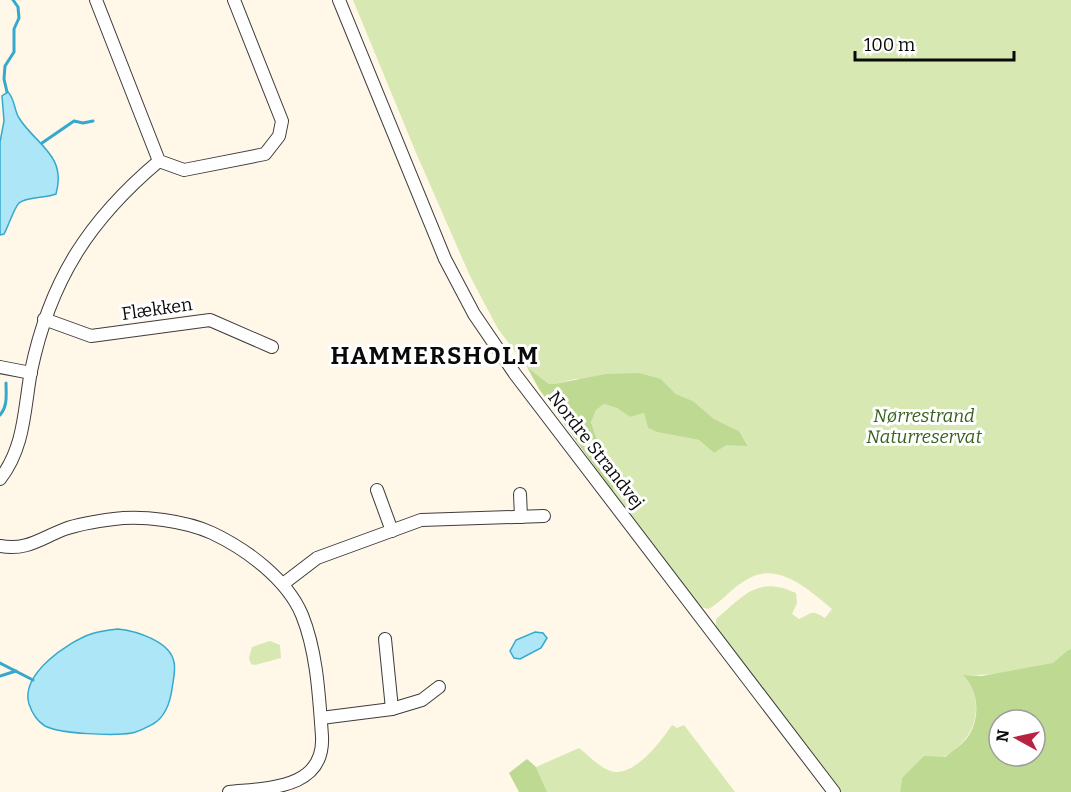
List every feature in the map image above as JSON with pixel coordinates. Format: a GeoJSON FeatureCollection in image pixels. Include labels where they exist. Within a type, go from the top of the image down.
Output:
{"type":"FeatureCollection","features":[{"type":"Feature","properties":{"kind":"street"},"geometry":{"type":"LineString","coordinates":[[96,0],[159,162]]}},
{"type":"Feature","properties":{"kind":"street"},"geometry":{"type":"LineString","coordinates":[[159,162],[184,170],[265,154],[279,136],[282,121],[234,0]]}},
{"type":"Feature","properties":{"kind":"street","name":"Nordre Strandvej"},"geometry":{"type":"LineString","coordinates":[[339,0],[445,259],[474,314],[516,374],[834,792]]}},
{"type":"Feature","properties":{"kind":"street"},"geometry":{"type":"LineString","coordinates":[[0,479],[15,454],[22,433],[31,373],[44,319],[68,264],[88,233],[112,204],[159,162]]}},
{"type":"Feature","properties":{"kind":"street","name":"Flækken"},"geometry":{"type":"LineString","coordinates":[[44,319],[92,336],[210,320],[272,347]]}},
{"type":"Feature","properties":{"kind":"street"},"geometry":{"type":"LineString","coordinates":[[0,367],[31,373]]}},
{"type":"Feature","properties":{"kind":"street"},"geometry":{"type":"LineString","coordinates":[[378,490],[392,531]]}},
{"type":"Feature","properties":{"kind":"street"},"geometry":{"type":"LineString","coordinates":[[520,494],[521,517]]}},
{"type":"Feature","properties":{"kind":"street"},"geometry":{"type":"LineString","coordinates":[[283,584],[317,558],[421,520],[544,516]]}},
{"type":"Feature","properties":{"kind":"street"},"geometry":{"type":"LineString","coordinates":[[0,546],[11,548],[31,545],[65,529],[116,518],[150,518],[183,524],[212,533],[262,565],[283,584],[301,613],[309,638],[323,744],[319,759],[310,772],[299,780],[280,786],[229,792]]}},
{"type":"Feature","properties":{"kind":"street"},"geometry":{"type":"LineString","coordinates":[[385,639],[392,709]]}},
{"type":"Feature","properties":{"kind":"street"},"geometry":{"type":"LineString","coordinates":[[321,718],[392,709],[422,700],[439,687]]}},
{"type":"Feature","properties":{"kind":"green space","name":"Nørrestrand Naturreservat"},"geometry":{"type":"Polygon","coordinates":[[[353,0],[1071,0],[1071,652],[1054,663],[1042,667],[996,674],[964,675],[973,690],[976,709],[974,723],[960,744],[939,760],[902,778],[900,792],[840,792],[716,628],[716,619],[743,596],[761,587],[783,588],[796,593],[797,603],[792,614],[799,619],[814,613],[825,618],[832,609],[813,593],[792,580],[769,573],[746,580],[709,609],[700,607],[613,492],[614,468],[598,442],[591,421],[596,410],[604,404],[617,408],[630,417],[644,413],[648,428],[657,432],[699,440],[714,453],[727,445],[748,445],[739,431],[714,419],[693,401],[676,394],[661,379],[575,379],[549,384],[527,367],[498,329],[470,276],[353,0]]]}},
{"type":"Feature","properties":{"kind":"green space"},"geometry":{"type":"Polygon","coordinates":[[[527,367],[549,384],[606,374],[639,373],[661,379],[676,394],[693,401],[714,419],[739,431],[748,446],[727,445],[714,453],[699,440],[657,432],[648,428],[644,413],[630,417],[617,408],[604,404],[596,410],[591,422],[598,442],[614,468],[613,492],[539,389],[527,367]]]}},
{"type":"Feature","properties":{"kind":"green space"},"geometry":{"type":"Polygon","coordinates":[[[270,641],[280,645],[281,658],[251,664],[249,658],[252,647],[270,641]]]}},
{"type":"Feature","properties":{"kind":"green space"},"geometry":{"type":"Polygon","coordinates":[[[1071,649],[1071,792],[900,792],[902,778],[924,756],[945,757],[972,731],[976,714],[975,697],[963,675],[982,676],[1053,663],[1071,649]]]}},
{"type":"Feature","properties":{"kind":"green space"},"geometry":{"type":"Polygon","coordinates":[[[672,725],[677,728],[684,725],[735,792],[547,792],[536,767],[579,748],[606,769],[615,772],[625,771],[644,759],[672,725]]]}},
{"type":"Feature","properties":{"kind":"green space"},"geometry":{"type":"Polygon","coordinates":[[[527,759],[536,767],[547,792],[519,792],[509,773],[527,759]]]}},
{"type":"Feature","properties":{"kind":"water"},"geometry":{"type":"Polygon","coordinates":[[[8,92],[19,118],[54,160],[58,181],[56,194],[19,203],[4,234],[0,235],[0,142],[4,121],[2,96],[8,92]]]}},
{"type":"Feature","properties":{"kind":"water"},"geometry":{"type":"Polygon","coordinates":[[[118,629],[151,638],[166,648],[171,655],[175,668],[172,689],[161,718],[140,731],[124,734],[74,733],[52,729],[42,724],[32,711],[28,693],[39,671],[59,652],[81,638],[98,632],[118,629]]]}},
{"type":"Feature","properties":{"kind":"water"},"geometry":{"type":"Polygon","coordinates":[[[535,632],[543,633],[547,638],[541,648],[520,659],[514,658],[510,651],[516,640],[535,632]]]}},
{"type":"Feature","properties":{"kind":"waterway"},"geometry":{"type":"LineString","coordinates":[[7,92],[4,79],[5,66],[14,52],[14,29],[19,18],[18,7],[13,0]]}},
{"type":"Feature","properties":{"kind":"waterway"},"geometry":{"type":"LineString","coordinates":[[42,143],[74,121],[83,123],[93,121]]}},
{"type":"Feature","properties":{"kind":"waterway"},"geometry":{"type":"LineString","coordinates":[[0,415],[5,404],[6,383]]}},
{"type":"Feature","properties":{"kind":"waterway"},"geometry":{"type":"LineString","coordinates":[[0,663],[33,680]]}},
{"type":"Feature","properties":{"kind":"waterway"},"geometry":{"type":"LineString","coordinates":[[0,676],[16,671]]}},
{"type":"Feature","properties":{"kind":"district","name":"HAMMERSHOLM"},"geometry":{"type":"Point","coordinates":[435,356]}}]}
